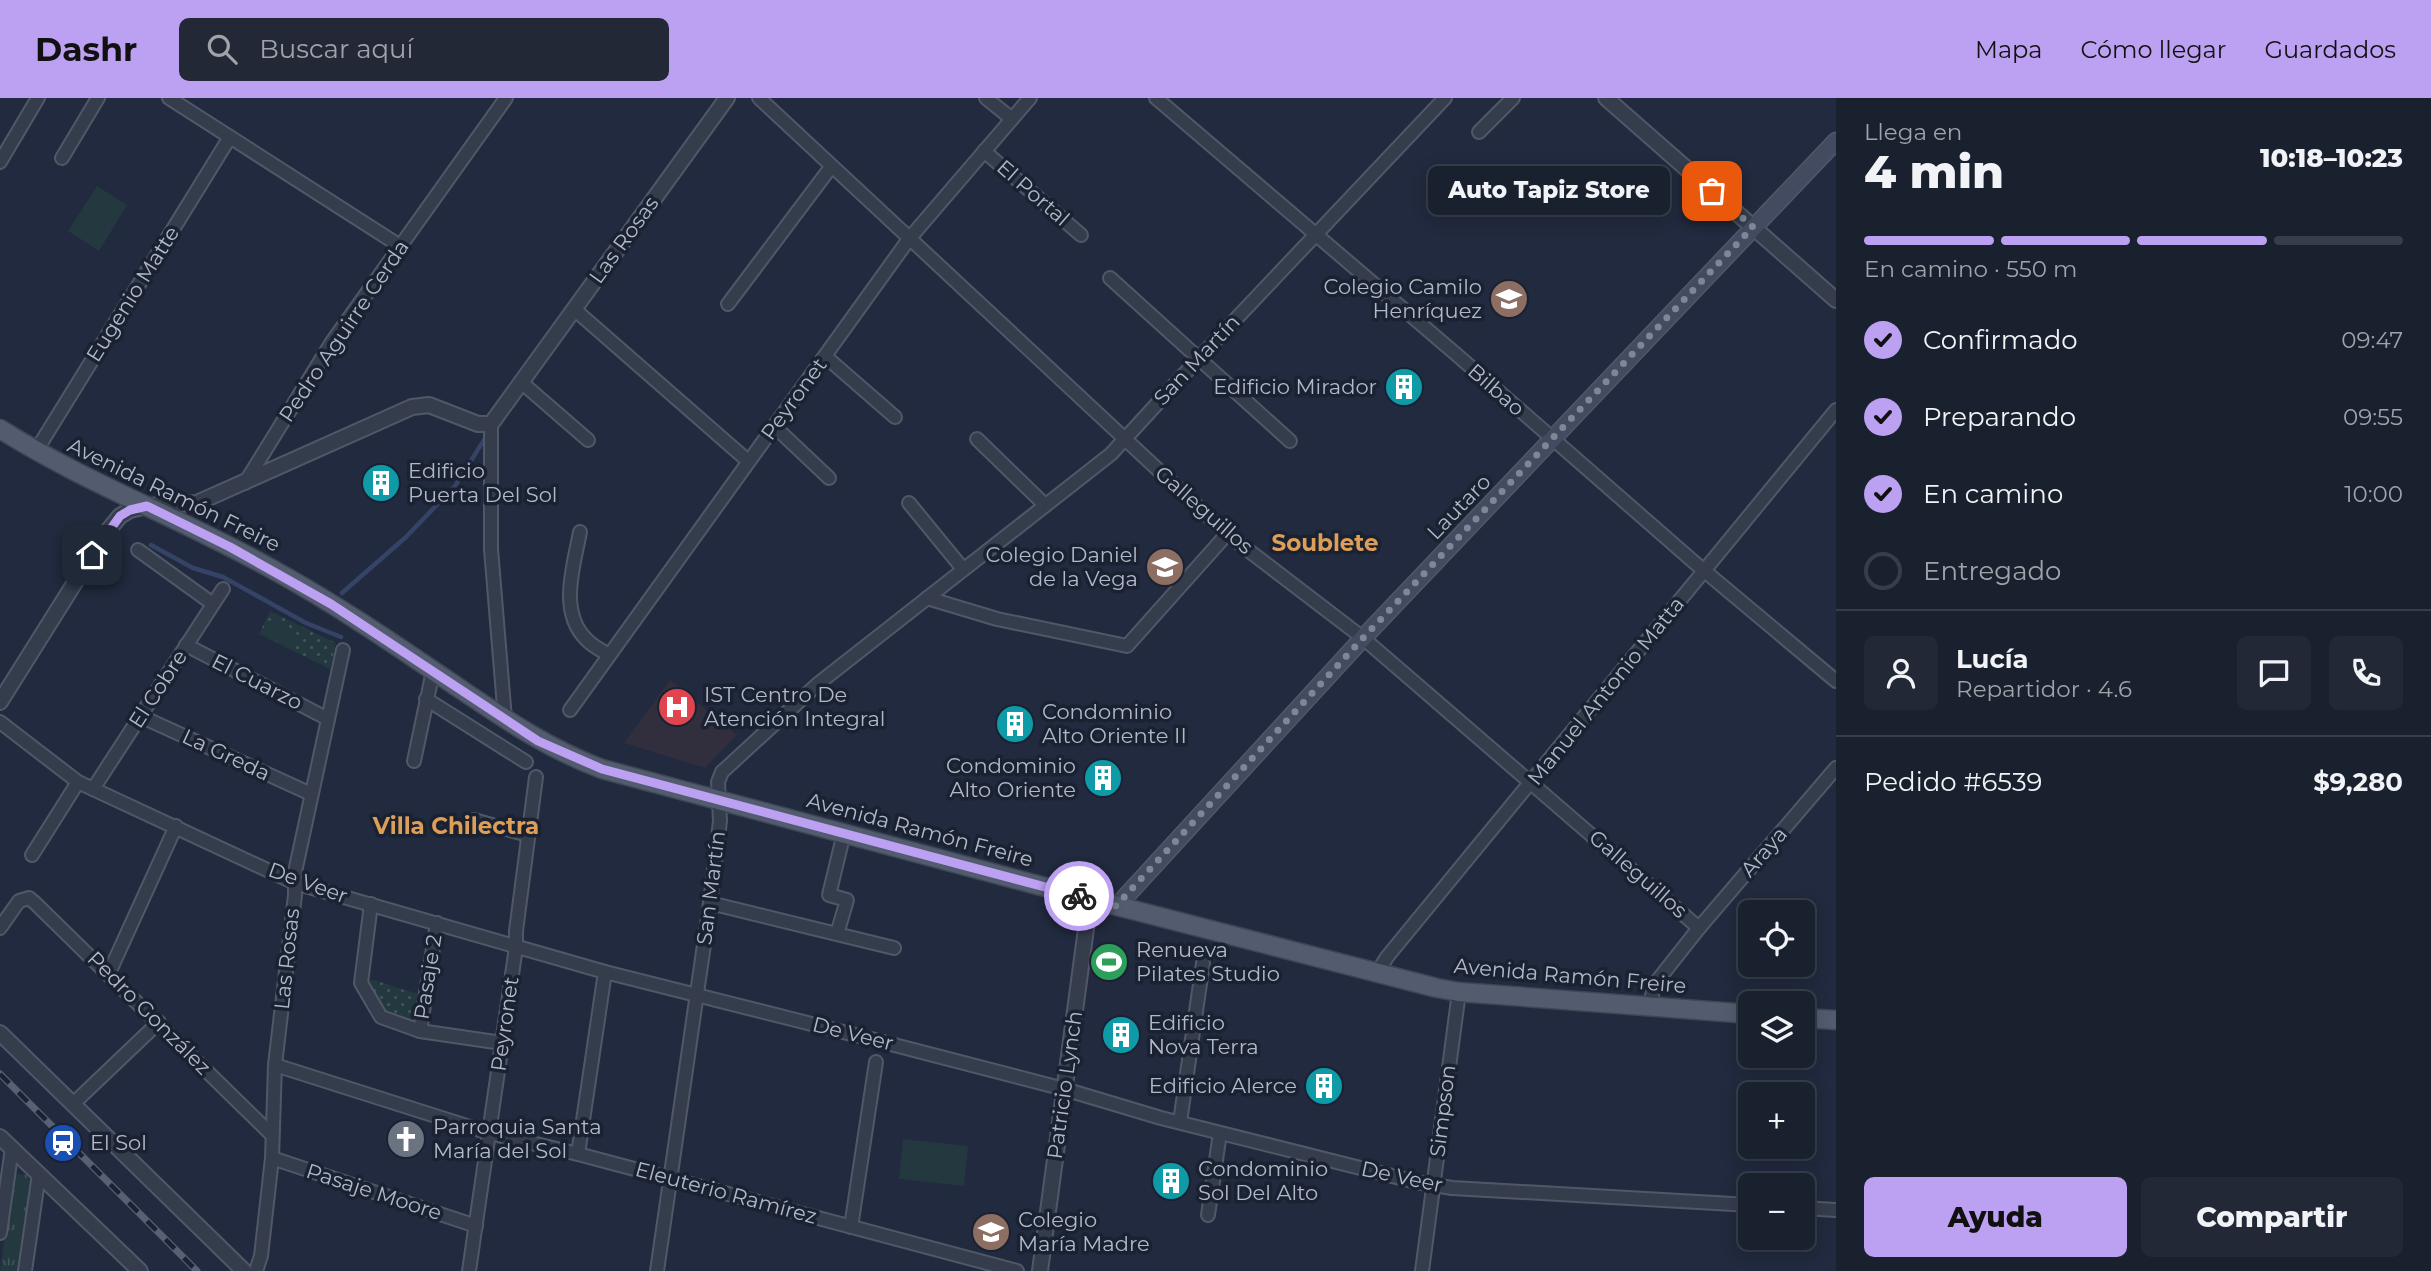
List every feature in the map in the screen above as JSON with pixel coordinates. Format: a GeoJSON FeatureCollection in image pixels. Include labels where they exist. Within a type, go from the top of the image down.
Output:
{"type":"FeatureCollection","features":[{"type":"Feature","properties":{"kind":"main road","name":"Lautaro"},"geometry":{"type":"LineString","coordinates":[[1116,906],[1363,638],[1836,141]]}},
{"type":"Feature","properties":{"kind":"main road","name":"Avenida Ramón Freire"},"geometry":{"type":"LineString","coordinates":[[0,429],[95,482],[278,572],[538,741],[602,769],[1116,906],[1459,992],[1738,1013]]}},
{"type":"Feature","properties":{"kind":"main road"},"geometry":{"type":"LineString","coordinates":[[1815,1018],[1835,1019]]}},
{"type":"Feature","properties":{"kind":"street"},"geometry":{"type":"LineString","coordinates":[[0,162],[38,98]]}},
{"type":"Feature","properties":{"kind":"street"},"geometry":{"type":"LineString","coordinates":[[62,158],[98,98]]}},
{"type":"Feature","properties":{"kind":"street"},"geometry":{"type":"LineString","coordinates":[[169,98],[400,246]]}},
{"type":"Feature","properties":{"kind":"street","name":"Pedro Aguirre Cerda"},"geometry":{"type":"LineString","coordinates":[[245,483],[332,342],[506,98]]}},
{"type":"Feature","properties":{"kind":"street","name":"Las Rosas"},"geometry":{"type":"LineString","coordinates":[[491,424],[727,98]]}},
{"type":"Feature","properties":{"kind":"street","name":"Galleguillos"},"geometry":{"type":"LineString","coordinates":[[759,98],[1227,534],[1363,638],[1699,928]]}},
{"type":"Feature","properties":{"kind":"street"},"geometry":{"type":"LineString","coordinates":[[986,98],[1012,119]]}},
{"type":"Feature","properties":{"kind":"street","name":"Peyronet"},"geometry":{"type":"LineString","coordinates":[[570,710],[909,239],[1030,98]]}},
{"type":"Feature","properties":{"kind":"street","name":"Bilbao"},"geometry":{"type":"LineString","coordinates":[[1156,98],[1704,571],[1836,681]]}},
{"type":"Feature","properties":{"kind":"street","name":"San Martín"},"geometry":{"type":"LineString","coordinates":[[657,1271],[710,903],[720,821],[718,782],[722,772],[819,683],[1111,454],[1445,98]]}},
{"type":"Feature","properties":{"kind":"street"},"geometry":{"type":"LineString","coordinates":[[1479,132],[1513,98]]}},
{"type":"Feature","properties":{"kind":"street"},"geometry":{"type":"LineString","coordinates":[[1606,98],[1836,300]]}},
{"type":"Feature","properties":{"kind":"street","name":"Eugenio Matte"},"geometry":{"type":"LineString","coordinates":[[36,451],[230,137]]}},
{"type":"Feature","properties":{"kind":"street","name":"El Portal"},"geometry":{"type":"LineString","coordinates":[[984,151],[1081,234]]}},
{"type":"Feature","properties":{"kind":"street"},"geometry":{"type":"LineString","coordinates":[[728,304],[831,167]]}},
{"type":"Feature","properties":{"kind":"street"},"geometry":{"type":"LineString","coordinates":[[1110,278],[1290,441]]}},
{"type":"Feature","properties":{"kind":"street"},"geometry":{"type":"LineString","coordinates":[[574,309],[748,461]]}},
{"type":"Feature","properties":{"kind":"street"},"geometry":{"type":"LineString","coordinates":[[825,357],[895,417]]}},
{"type":"Feature","properties":{"kind":"street"},"geometry":{"type":"LineString","coordinates":[[521,382],[588,440]]}},
{"type":"Feature","properties":{"kind":"street"},"geometry":{"type":"LineString","coordinates":[[0,702],[106,533],[120,516],[130,510],[147,506],[197,503],[412,407],[429,405],[478,424],[491,424],[491,549],[505,719]]}},
{"type":"Feature","properties":{"kind":"street","name":"Manuel Antonio Matta"},"geometry":{"type":"LineString","coordinates":[[1377,973],[1387,957],[1836,410]]}},
{"type":"Feature","properties":{"kind":"street"},"geometry":{"type":"LineString","coordinates":[[774,426],[829,478]]}},
{"type":"Feature","properties":{"kind":"street"},"geometry":{"type":"LineString","coordinates":[[977,439],[1045,505]]}},
{"type":"Feature","properties":{"kind":"street"},"geometry":{"type":"LineString","coordinates":[[909,503],[964,569]]}},
{"type":"Feature","properties":{"kind":"street"},"geometry":{"type":"LineString","coordinates":[[580,531],[569,594],[572,614],[584,638],[609,655]]}},
{"type":"Feature","properties":{"kind":"street"},"geometry":{"type":"LineString","coordinates":[[927,598],[997,619],[1127,646],[1227,534]]}},
{"type":"Feature","properties":{"kind":"street"},"geometry":{"type":"LineString","coordinates":[[138,550],[213,604]]}},
{"type":"Feature","properties":{"kind":"street","name":"El Cobre"},"geometry":{"type":"LineString","coordinates":[[93,789],[223,589]]}},
{"type":"Feature","properties":{"kind":"street","name":"El Cuarzo"},"geometry":{"type":"LineString","coordinates":[[186,645],[328,719]]}},
{"type":"Feature","properties":{"kind":"street","name":"Las Rosas"},"geometry":{"type":"LineString","coordinates":[[256,1271],[261,1256],[272,1158],[275,1065],[295,872],[343,650]]}},
{"type":"Feature","properties":{"kind":"street"},"geometry":{"type":"LineString","coordinates":[[414,761],[433,671]]}},
{"type":"Feature","properties":{"kind":"street"},"geometry":{"type":"LineString","coordinates":[[426,699],[526,762]]}},
{"type":"Feature","properties":{"kind":"street","name":"La Greda"},"geometry":{"type":"LineString","coordinates":[[140,716],[311,794]]}},
{"type":"Feature","properties":{"kind":"street","name":"De Veer"},"geometry":{"type":"LineString","coordinates":[[0,722],[78,782],[295,883],[605,972],[1064,1089],[1220,1133],[1433,1185],[1738,1204]]}},
{"type":"Feature","properties":{"kind":"street","name":"Araya"},"geometry":{"type":"LineString","coordinates":[[1650,1006],[1654,985],[1699,928],[1836,768]]}},
{"type":"Feature","properties":{"kind":"street","name":"Peyronet"},"geometry":{"type":"LineString","coordinates":[[469,1271],[516,947],[536,777]]}},
{"type":"Feature","properties":{"kind":"street"},"geometry":{"type":"LineString","coordinates":[[32,855],[78,782]]}},
{"type":"Feature","properties":{"kind":"street"},"geometry":{"type":"LineString","coordinates":[[474,820],[528,835]]}},
{"type":"Feature","properties":{"kind":"street"},"geometry":{"type":"LineString","coordinates":[[109,973],[176,826]]}},
{"type":"Feature","properties":{"kind":"street"},"geometry":{"type":"LineString","coordinates":[[837,934],[847,900],[829,895],[844,833]]}},
{"type":"Feature","properties":{"kind":"street","name":"Pedro González"},"geometry":{"type":"LineString","coordinates":[[0,928],[23,898],[36,902],[272,1135]]}},
{"type":"Feature","properties":{"kind":"street","name":"Patricio Lynch"},"geometry":{"type":"LineString","coordinates":[[1040,1271],[1090,899]]}},
{"type":"Feature","properties":{"kind":"street"},"geometry":{"type":"LineString","coordinates":[[710,903],[894,948]]}},
{"type":"Feature","properties":{"kind":"street"},"geometry":{"type":"LineString","coordinates":[[371,904],[361,983],[382,1017],[420,1031],[502,1043]]}},
{"type":"Feature","properties":{"kind":"street","name":"Pasaje 2"},"geometry":{"type":"LineString","coordinates":[[420,1031],[437,923]]}},
{"type":"Feature","properties":{"kind":"street"},"geometry":{"type":"LineString","coordinates":[[1180,1122],[1203,963]]}},
{"type":"Feature","properties":{"kind":"street"},"geometry":{"type":"LineString","coordinates":[[578,1154],[605,972]]}},
{"type":"Feature","properties":{"kind":"street","name":"Simpson"},"geometry":{"type":"LineString","coordinates":[[1422,1271],[1459,992]]}},
{"type":"Feature","properties":{"kind":"street"},"geometry":{"type":"LineString","coordinates":[[73,1104],[159,1023]]}},
{"type":"Feature","properties":{"kind":"street"},"geometry":{"type":"LineString","coordinates":[[0,1033],[244,1271]]}},
{"type":"Feature","properties":{"kind":"street"},"geometry":{"type":"LineString","coordinates":[[851,1227],[876,1062]]}},
{"type":"Feature","properties":{"kind":"street","name":"Eleuterio Ramírez"},"geometry":{"type":"LineString","coordinates":[[275,1065],[489,1133],[671,1178],[1017,1271]]}},
{"type":"Feature","properties":{"kind":"street"},"geometry":{"type":"LineString","coordinates":[[1208,1215],[1220,1133]]}},
{"type":"Feature","properties":{"kind":"street"},"geometry":{"type":"LineString","coordinates":[[0,1137],[140,1271]]}},
{"type":"Feature","properties":{"kind":"street"},"geometry":{"type":"LineString","coordinates":[[0,1233],[12,1148]]}},
{"type":"Feature","properties":{"kind":"street","name":"Pasaje Moore"},"geometry":{"type":"LineString","coordinates":[[272,1158],[476,1226]]}},
{"type":"Feature","properties":{"kind":"street"},"geometry":{"type":"LineString","coordinates":[[25,1271],[39,1174]]}},
{"type":"Feature","properties":{"kind":"street"},"geometry":{"type":"LineString","coordinates":[[1815,1209],[1836,1210]]}},
{"type":"Feature","properties":{"kind":"shaded area","name":"IST Centro De Atención Integral"},"geometry":{"type":"Polygon","coordinates":[[[670,680],[737,735],[705,768],[624,743],[670,680]]]}},
{"type":"Feature","properties":{"kind":"green space"},"geometry":{"type":"Polygon","coordinates":[[[97,186],[127,205],[99,251],[68,231],[97,186]]]}},
{"type":"Feature","properties":{"kind":"green space"},"geometry":{"type":"Polygon","coordinates":[[[270,611],[336,643],[330,669],[259,634],[270,611]]]}},
{"type":"Feature","properties":{"kind":"green space"},"geometry":{"type":"Polygon","coordinates":[[[270,620],[300,636],[293,650],[262,634],[270,620]]]}},
{"type":"Feature","properties":{"kind":"green space"},"geometry":{"type":"Polygon","coordinates":[[[367,979],[418,993],[415,1017],[412,1020],[387,1011],[378,1003],[367,979]]]}},
{"type":"Feature","properties":{"kind":"green space"},"geometry":{"type":"Polygon","coordinates":[[[903,1139],[968,1146],[964,1186],[899,1179],[903,1139]]]}},
{"type":"Feature","properties":{"kind":"green space"},"geometry":{"type":"Polygon","coordinates":[[[17,1174],[27,1175],[30,1181],[18,1271],[0,1271],[13,1177],[17,1174]]]}},
{"type":"Feature","properties":{"kind":"waterway"},"geometry":{"type":"LineString","coordinates":[[342,593],[406,537],[455,486],[484,440]]}},
{"type":"Feature","properties":{"kind":"waterway"},"geometry":{"type":"LineString","coordinates":[[151,545],[193,568],[223,577],[306,623],[341,637]]}},
{"type":"Feature","properties":{"kind":"railway"},"geometry":{"type":"LineString","coordinates":[[0,1074],[197,1271]]}},
{"type":"Feature","properties":{"kind":"way so far"},"geometry":{"type":"LineString","coordinates":[[1079,896],[1116,906],[1363,638],[1753,227],[1712,191]]}},
{"type":"Feature","properties":{"kind":"place","name":"Auto Tapiz Store"},"geometry":{"type":"Point","coordinates":[1712,191]}},
{"type":"Feature","properties":{"kind":"place","name":"Colegio Camilo Henríquez"},"geometry":{"type":"Point","coordinates":[1509,299]}},
{"type":"Feature","properties":{"kind":"place","name":"Edificio Mirador"},"geometry":{"type":"Point","coordinates":[1404,387]}},
{"type":"Feature","properties":{"kind":"place","name":"Edificio Puerta Del Sol"},"geometry":{"type":"Point","coordinates":[381,483]}},
{"type":"Feature","properties":{"kind":"place","name":"Colegio Daniel de la Vega"},"geometry":{"type":"Point","coordinates":[1165,567]}},
{"type":"Feature","properties":{"kind":"place","name":"IST Centro De Atención Integral"},"geometry":{"type":"Point","coordinates":[677,707]}},
{"type":"Feature","properties":{"kind":"place","name":"Condominio Alto Oriente II"},"geometry":{"type":"Point","coordinates":[1015,724]}},
{"type":"Feature","properties":{"kind":"place","name":"Condominio Alto Oriente"},"geometry":{"type":"Point","coordinates":[1103,778]}},
{"type":"Feature","properties":{"kind":"place","name":"Renueva Pilates Studio"},"geometry":{"type":"Point","coordinates":[1109,962]}},
{"type":"Feature","properties":{"kind":"place","name":"Edificio Nova Terra"},"geometry":{"type":"Point","coordinates":[1121,1035]}},
{"type":"Feature","properties":{"kind":"place","name":"Edificio Alerce"},"geometry":{"type":"Point","coordinates":[1324,1086]}},
{"type":"Feature","properties":{"kind":"place","name":"Parroquia Santa María del Sol"},"geometry":{"type":"Point","coordinates":[406,1139]}},
{"type":"Feature","properties":{"kind":"place","name":"El Sol"},"geometry":{"type":"Point","coordinates":[63,1143]}},
{"type":"Feature","properties":{"kind":"place","name":"Condominio Sol Del Alto"},"geometry":{"type":"Point","coordinates":[1171,1181]}},
{"type":"Feature","properties":{"kind":"place","name":"Colegio María Madre"},"geometry":{"type":"Point","coordinates":[991,1232]}},
{"type":"Feature","properties":{"kind":"district","name":"Soublete"},"geometry":{"type":"Point","coordinates":[1325,543]}},
{"type":"Feature","properties":{"kind":"district","name":"Villa Chilectra"},"geometry":{"type":"Point","coordinates":[456,826]}},
{"type":"Feature","properties":{"kind":"route"},"geometry":{"type":"LineString","coordinates":[[92,555],[120,516],[130,510],[147,506],[314,593],[538,741],[573,758],[602,769],[1079,896]]}}]}
